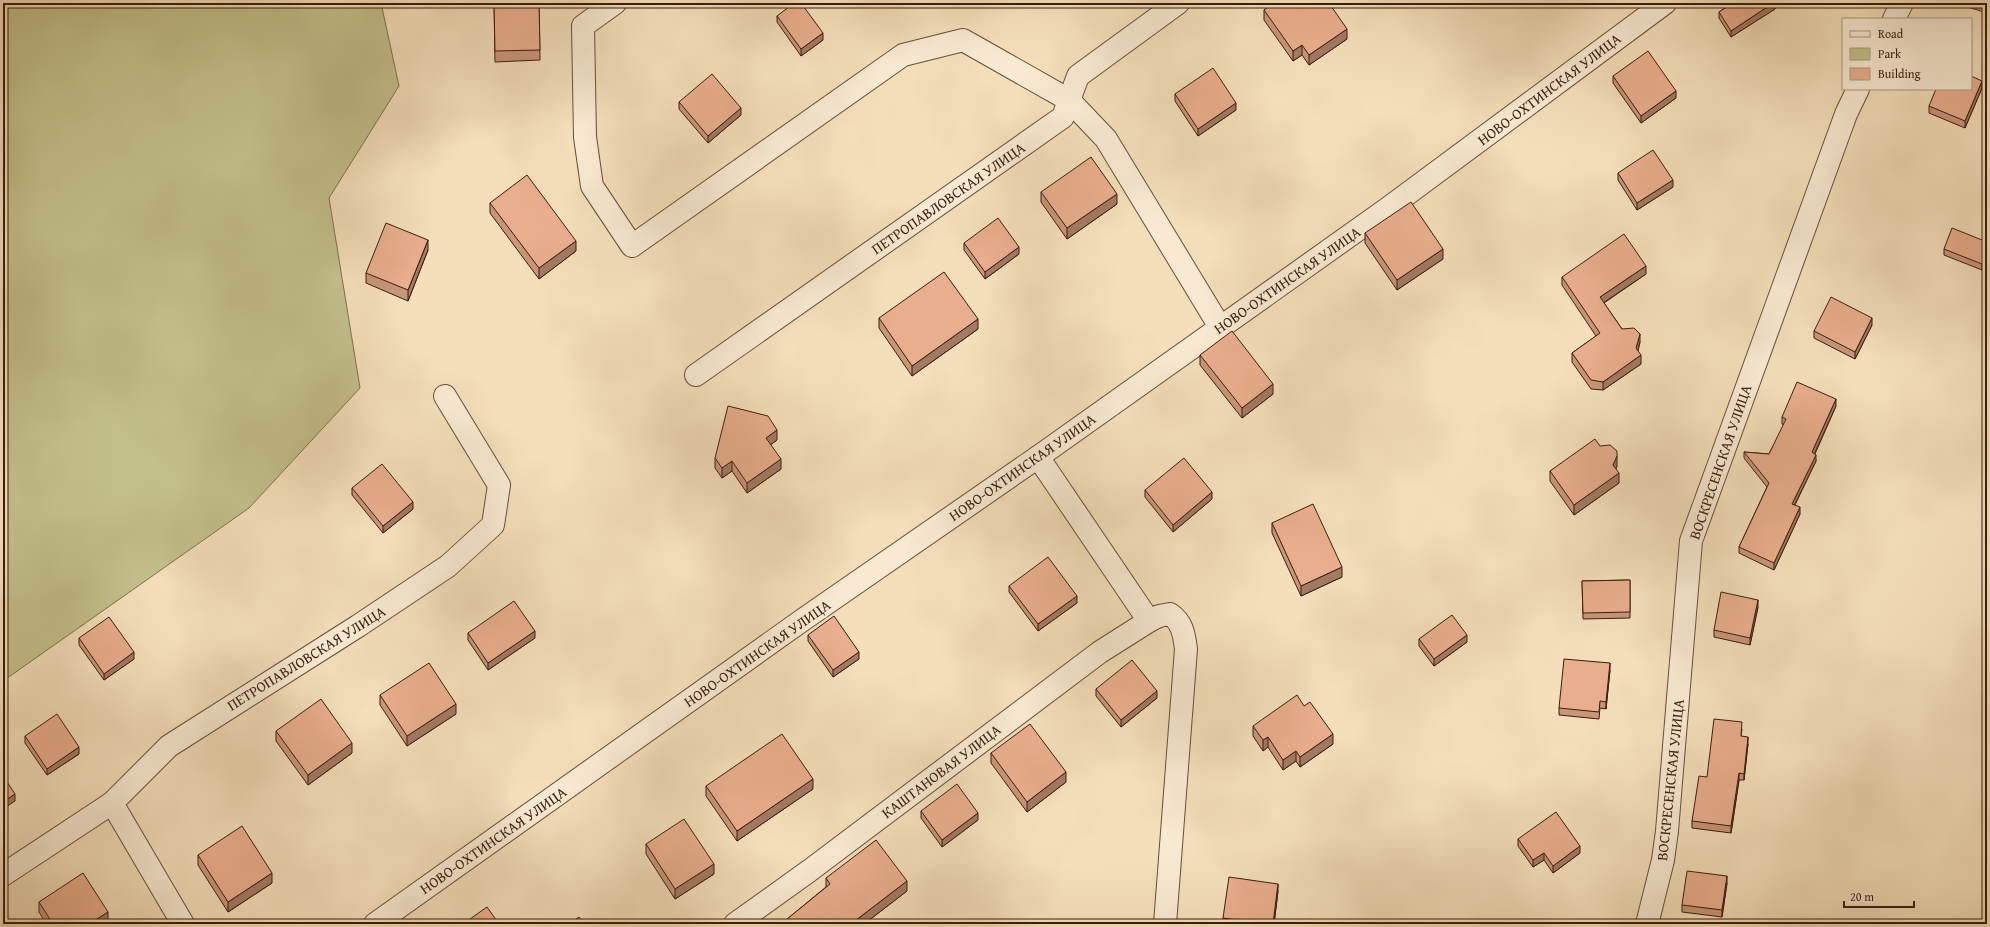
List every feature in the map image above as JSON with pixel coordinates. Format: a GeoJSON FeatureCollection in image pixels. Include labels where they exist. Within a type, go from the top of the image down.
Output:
{"type":"FeatureCollection","features":[{"type":"Feature","properties":{"kind":"street"},"geometry":{"type":"LineString","coordinates":[[614,3],[583,26],[586,137],[592,186],[632,246],[903,55],[963,40],[1069,100],[1106,139],[1220,327]]}},
{"type":"Feature","properties":{"kind":"street","name":"ПЕТРОПАВЛОВСКАЯ УЛИЦА"},"geometry":{"type":"LineString","coordinates":[[696,375],[1063,117],[1078,76],[1178,3]]}},
{"type":"Feature","properties":{"kind":"street","name":"НОВО-ОХТИНСКАЯ УЛИЦА"},"geometry":{"type":"LineString","coordinates":[[375,924],[804,619],[1038,457],[1387,210],[1665,3]]}},
{"type":"Feature","properties":{"kind":"street"},"geometry":{"type":"LineString","coordinates":[[1894,18],[1902,3]]}},
{"type":"Feature","properties":{"kind":"street","name":"ВОСКРЕСЕНСКАЯ УЛИЦА"},"geometry":{"type":"LineString","coordinates":[[1647,924],[1663,860],[1667,831],[1691,541],[1846,114],[1858,90]]}},
{"type":"Feature","properties":{"kind":"street","name":"ПЕТРОПАВЛОВСКАЯ УЛИЦА"},"geometry":{"type":"LineString","coordinates":[[3,875],[112,803],[169,746],[358,626],[448,566],[493,525],[499,485],[445,396]]}},
{"type":"Feature","properties":{"kind":"street"},"geometry":{"type":"LineString","coordinates":[[1038,457],[1149,621]]}},
{"type":"Feature","properties":{"kind":"street","name":"КАШТАНОВАЯ УЛИЦА"},"geometry":{"type":"LineString","coordinates":[[734,924],[809,871],[1100,652],[1149,621],[1159,616],[1170,614],[1178,619],[1184,633],[1186,649],[1165,924]]}},
{"type":"Feature","properties":{"kind":"street"},"geometry":{"type":"LineString","coordinates":[[112,803],[183,924]]}},
{"type":"Feature","properties":{"kind":"green space"},"geometry":{"type":"Polygon","coordinates":[[[3,3],[381,3],[399,86],[329,198],[360,388],[249,508],[3,681],[3,3]]]}},
{"type":"Feature","properties":{"kind":"building"},"geometry":{"type":"Polygon","coordinates":[[[494,3],[539,3],[540,50],[495,51],[494,3]]]}},
{"type":"Feature","properties":{"kind":"building"},"geometry":{"type":"Polygon","coordinates":[[[794,3],[801,3],[823,33],[801,49],[777,16],[794,3]]]}},
{"type":"Feature","properties":{"kind":"building"},"geometry":{"type":"Polygon","coordinates":[[[1273,3],[1329,3],[1347,29],[1309,55],[1302,45],[1293,51],[1264,10],[1273,3]]]}},
{"type":"Feature","properties":{"kind":"building"},"geometry":{"type":"Polygon","coordinates":[[[1733,3],[1773,3],[1731,31],[1719,12],[1733,3]]]}},
{"type":"Feature","properties":{"kind":"building"},"geometry":{"type":"Polygon","coordinates":[[[1977,3],[1987,3],[1987,6],[1977,3]]]}},
{"type":"Feature","properties":{"kind":"building"},"geometry":{"type":"Polygon","coordinates":[[[1648,51],[1676,91],[1641,116],[1613,76],[1648,51]]]}},
{"type":"Feature","properties":{"kind":"building"},"geometry":{"type":"Polygon","coordinates":[[[1213,68],[1236,103],[1198,129],[1175,94],[1213,68]]]}},
{"type":"Feature","properties":{"kind":"building"},"geometry":{"type":"Polygon","coordinates":[[[712,74],[741,108],[708,136],[679,102],[712,74]]]}},
{"type":"Feature","properties":{"kind":"building"},"geometry":{"type":"Polygon","coordinates":[[[1972,76],[1982,81],[1965,121],[1929,106],[1936,90],[1972,90],[1972,76]]]}},
{"type":"Feature","properties":{"kind":"building"},"geometry":{"type":"Polygon","coordinates":[[[1653,150],[1673,180],[1637,203],[1618,173],[1653,150]]]}},
{"type":"Feature","properties":{"kind":"building"},"geometry":{"type":"Polygon","coordinates":[[[1091,157],[1117,194],[1067,228],[1041,192],[1091,157]]]}},
{"type":"Feature","properties":{"kind":"building"},"geometry":{"type":"Polygon","coordinates":[[[527,175],[576,241],[539,268],[490,203],[527,175]]]}},
{"type":"Feature","properties":{"kind":"building"},"geometry":{"type":"Polygon","coordinates":[[[1411,202],[1443,249],[1397,280],[1365,233],[1411,202]]]}},
{"type":"Feature","properties":{"kind":"building"},"geometry":{"type":"Polygon","coordinates":[[[998,218],[1019,247],[985,272],[964,243],[998,218]]]}},
{"type":"Feature","properties":{"kind":"building"},"geometry":{"type":"Polygon","coordinates":[[[386,223],[428,240],[408,290],[366,273],[386,223]]]}},
{"type":"Feature","properties":{"kind":"building"},"geometry":{"type":"Polygon","coordinates":[[[1952,228],[1987,242],[1987,251],[1982,264],[1944,249],[1952,228]]]}},
{"type":"Feature","properties":{"kind":"building"},"geometry":{"type":"Polygon","coordinates":[[[1624,234],[1646,266],[1600,297],[1622,329],[1634,328],[1640,334],[1636,348],[1641,355],[1603,382],[1591,380],[1572,353],[1600,333],[1562,277],[1624,234]]]}},
{"type":"Feature","properties":{"kind":"building"},"geometry":{"type":"Polygon","coordinates":[[[944,272],[978,319],[912,366],[879,318],[944,272]]]}},
{"type":"Feature","properties":{"kind":"building"},"geometry":{"type":"Polygon","coordinates":[[[1831,297],[1872,318],[1855,352],[1814,331],[1831,297]]]}},
{"type":"Feature","properties":{"kind":"building"},"geometry":{"type":"Polygon","coordinates":[[[1232,331],[1273,384],[1242,408],[1200,355],[1232,331]]]}},
{"type":"Feature","properties":{"kind":"building"},"geometry":{"type":"Polygon","coordinates":[[[1797,382],[1836,399],[1812,452],[1816,455],[1792,504],[1800,507],[1774,563],[1739,547],[1769,483],[1744,452],[1769,454],[1786,419],[1782,417],[1797,382]]]}},
{"type":"Feature","properties":{"kind":"building"},"geometry":{"type":"Polygon","coordinates":[[[728,406],[768,416],[777,430],[766,438],[781,459],[747,483],[732,461],[722,468],[715,458],[728,406]]]}},
{"type":"Feature","properties":{"kind":"building"},"geometry":{"type":"Polygon","coordinates":[[[1595,439],[1600,446],[1610,445],[1617,451],[1617,456],[1613,465],[1619,473],[1574,505],[1550,471],[1595,439]]]}},
{"type":"Feature","properties":{"kind":"building"},"geometry":{"type":"Polygon","coordinates":[[[1184,458],[1212,492],[1173,525],[1145,490],[1184,458]]]}},
{"type":"Feature","properties":{"kind":"building"},"geometry":{"type":"Polygon","coordinates":[[[382,464],[413,502],[383,526],[352,488],[382,464]]]}},
{"type":"Feature","properties":{"kind":"building"},"geometry":{"type":"Polygon","coordinates":[[[1313,504],[1342,567],[1301,586],[1272,523],[1313,504]]]}},
{"type":"Feature","properties":{"kind":"building"},"geometry":{"type":"Polygon","coordinates":[[[1048,557],[1077,596],[1038,624],[1009,586],[1048,557]]]}},
{"type":"Feature","properties":{"kind":"building"},"geometry":{"type":"Polygon","coordinates":[[[1630,580],[1630,612],[1583,613],[1582,581],[1630,580]]]}},
{"type":"Feature","properties":{"kind":"building"},"geometry":{"type":"Polygon","coordinates":[[[1721,592],[1758,600],[1750,638],[1714,630],[1721,592]]]}},
{"type":"Feature","properties":{"kind":"building"},"geometry":{"type":"Polygon","coordinates":[[[514,601],[535,631],[488,663],[468,633],[514,601]]]}},
{"type":"Feature","properties":{"kind":"building"},"geometry":{"type":"Polygon","coordinates":[[[1452,615],[1467,635],[1434,659],[1419,639],[1452,615]]]}},
{"type":"Feature","properties":{"kind":"building"},"geometry":{"type":"Polygon","coordinates":[[[834,616],[859,652],[833,670],[808,635],[834,616]]]}},
{"type":"Feature","properties":{"kind":"building"},"geometry":{"type":"Polygon","coordinates":[[[109,617],[134,652],[104,674],[79,638],[109,617]]]}},
{"type":"Feature","properties":{"kind":"building"},"geometry":{"type":"Polygon","coordinates":[[[1564,659],[1610,663],[1606,702],[1600,701],[1599,712],[1559,708],[1564,659]]]}},
{"type":"Feature","properties":{"kind":"building"},"geometry":{"type":"Polygon","coordinates":[[[1132,660],[1157,691],[1121,720],[1096,689],[1132,660]]]}},
{"type":"Feature","properties":{"kind":"building"},"geometry":{"type":"Polygon","coordinates":[[[429,663],[456,704],[407,736],[380,695],[429,663]]]}},
{"type":"Feature","properties":{"kind":"building"},"geometry":{"type":"Polygon","coordinates":[[[1297,695],[1304,706],[1310,702],[1333,734],[1300,757],[1296,751],[1283,760],[1268,737],[1263,740],[1253,726],[1297,695]]]}},
{"type":"Feature","properties":{"kind":"building"},"geometry":{"type":"Polygon","coordinates":[[[321,699],[352,743],[308,775],[276,731],[321,699]]]}},
{"type":"Feature","properties":{"kind":"building"},"geometry":{"type":"Polygon","coordinates":[[[57,714],[79,747],[47,769],[25,736],[57,714]]]}},
{"type":"Feature","properties":{"kind":"building"},"geometry":{"type":"Polygon","coordinates":[[[1714,719],[1742,722],[1741,736],[1748,737],[1744,774],[1739,773],[1731,826],[1692,821],[1699,776],[1707,777],[1714,719]]]}},
{"type":"Feature","properties":{"kind":"building"},"geometry":{"type":"Polygon","coordinates":[[[1030,724],[1066,772],[1027,802],[991,753],[1030,724]]]}},
{"type":"Feature","properties":{"kind":"building"},"geometry":{"type":"Polygon","coordinates":[[[782,734],[813,779],[737,831],[706,786],[782,734]]]}},
{"type":"Feature","properties":{"kind":"building"},"geometry":{"type":"Polygon","coordinates":[[[3,776],[15,794],[3,802],[3,776]]]}},
{"type":"Feature","properties":{"kind":"building"},"geometry":{"type":"Polygon","coordinates":[[[957,784],[978,813],[942,840],[921,811],[957,784]]]}},
{"type":"Feature","properties":{"kind":"building"},"geometry":{"type":"Polygon","coordinates":[[[1556,812],[1580,846],[1553,866],[1544,853],[1533,860],[1518,839],[1556,812]]]}},
{"type":"Feature","properties":{"kind":"building"},"geometry":{"type":"Polygon","coordinates":[[[684,819],[714,864],[675,889],[646,844],[684,819]]]}},
{"type":"Feature","properties":{"kind":"building"},"geometry":{"type":"Polygon","coordinates":[[[242,826],[272,873],[228,902],[198,855],[242,826]]]}},
{"type":"Feature","properties":{"kind":"building"},"geometry":{"type":"Polygon","coordinates":[[[876,840],[907,881],[851,924],[781,924],[830,884],[826,878],[876,840]]]}},
{"type":"Feature","properties":{"kind":"building"},"geometry":{"type":"Polygon","coordinates":[[[1687,871],[1727,876],[1722,910],[1682,905],[1687,871]]]}},
{"type":"Feature","properties":{"kind":"building"},"geometry":{"type":"Polygon","coordinates":[[[83,873],[108,912],[89,924],[53,924],[39,902],[83,873]]]}},
{"type":"Feature","properties":{"kind":"building"},"geometry":{"type":"Polygon","coordinates":[[[1229,877],[1278,884],[1273,924],[1223,918],[1229,877]]]}},
{"type":"Feature","properties":{"kind":"building"},"geometry":{"type":"Polygon","coordinates":[[[487,907],[499,924],[463,924],[487,907]]]}},
{"type":"Feature","properties":{"kind":"building"},"geometry":{"type":"Polygon","coordinates":[[[579,917],[584,924],[570,924],[579,917]]]}}]}
